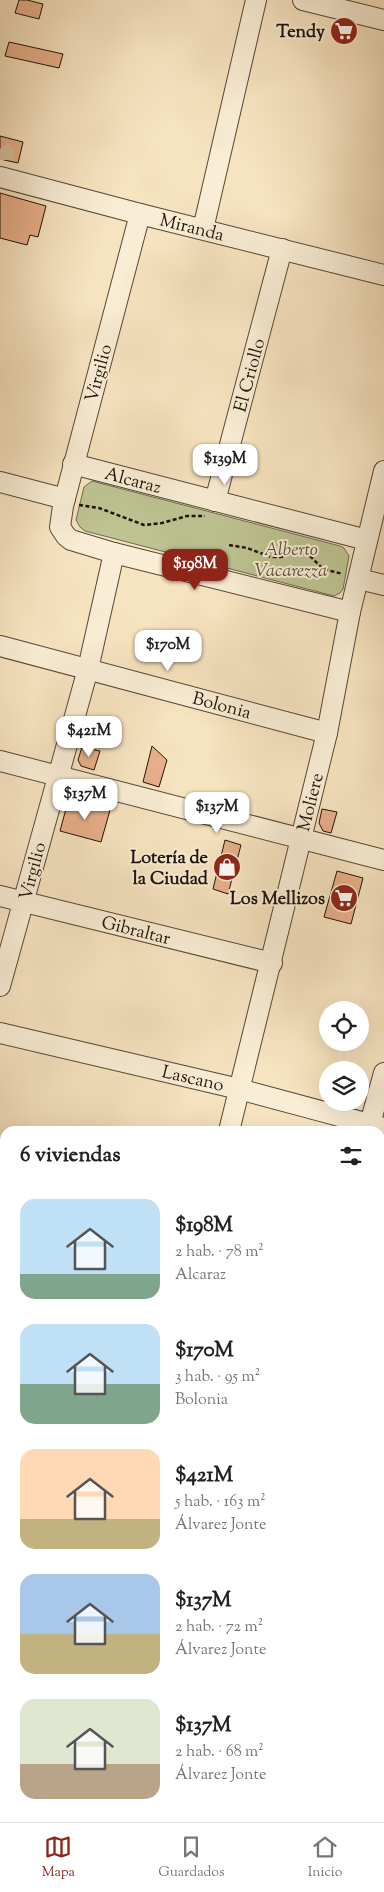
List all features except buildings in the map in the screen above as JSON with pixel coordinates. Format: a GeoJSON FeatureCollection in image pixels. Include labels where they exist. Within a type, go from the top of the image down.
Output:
{"type":"FeatureCollection","features":[{"type":"Feature","properties":{"kind":"street"},"geometry":{"type":"LineString","coordinates":[[203,229],[256,0]]}},
{"type":"Feature","properties":{"kind":"street"},"geometry":{"type":"LineString","coordinates":[[303,0],[384,20]]}},
{"type":"Feature","properties":{"kind":"street","name":"Miranda"},"geometry":{"type":"LineString","coordinates":[[2,171],[140,214],[384,275]]}},
{"type":"Feature","properties":{"kind":"street","name":"Virgilio"},"geometry":{"type":"LineString","coordinates":[[0,986],[88,669],[114,553],[71,540],[62,531],[59,523],[140,214]]}},
{"type":"Feature","properties":{"kind":"street","name":"El Criollo"},"geometry":{"type":"LineString","coordinates":[[210,509],[282,249]]}},
{"type":"Feature","properties":{"kind":"street","name":"Alcaraz"},"geometry":{"type":"LineString","coordinates":[[73,464],[210,509],[367,540]]}},
{"type":"Feature","properties":{"kind":"street","name":"Moliere"},"geometry":{"type":"LineString","coordinates":[[230,1126],[272,963],[327,733],[350,612],[384,471]]}},
{"type":"Feature","properties":{"kind":"street"},"geometry":{"type":"LineString","coordinates":[[0,482],[64,502]]}},
{"type":"Feature","properties":{"kind":"street"},"geometry":{"type":"LineString","coordinates":[[114,553],[350,612]]}},
{"type":"Feature","properties":{"kind":"street"},"geometry":{"type":"LineString","coordinates":[[359,579],[384,585]]}},
{"type":"Feature","properties":{"kind":"street","name":"Bolonia"},"geometry":{"type":"LineString","coordinates":[[0,646],[327,733]]}},
{"type":"Feature","properties":{"kind":"street"},"geometry":{"type":"LineString","coordinates":[[0,761],[384,860]]}},
{"type":"Feature","properties":{"kind":"street","name":"Gibraltar"},"geometry":{"type":"LineString","coordinates":[[0,896],[272,963]]}},
{"type":"Feature","properties":{"kind":"street","name":"Lascano"},"geometry":{"type":"LineString","coordinates":[[0,1034],[239,1089],[377,1126]]}},
{"type":"Feature","properties":{"kind":"street"},"geometry":{"type":"LineString","coordinates":[[377,1126],[384,1073]]}},
{"type":"Feature","properties":{"kind":"path"},"geometry":{"type":"LineString","coordinates":[[64,502],[99,508],[144,525],[162,524],[210,509]]}},
{"type":"Feature","properties":{"kind":"path"},"geometry":{"type":"LineString","coordinates":[[229,545],[247,548],[271,557],[301,552],[310,556],[318,566],[330,572],[359,579]]}},
{"type":"Feature","properties":{"kind":"green space","name":"Alberto Vacarezza"},"geometry":{"type":"Polygon","coordinates":[[[92,481],[340,546],[344,548],[349,556],[343,589],[334,596],[85,531],[76,520],[84,487],[92,481]]]}},
{"type":"Feature","properties":{"kind":"tunnel"},"geometry":{"type":"LineString","coordinates":[[0,149],[4,154],[4,160]]}},
{"type":"Feature","properties":{"kind":"place","name":"Tendy"},"geometry":{"type":"Point","coordinates":[344,31]}},
{"type":"Feature","properties":{"kind":"place","name":"Lotería de la Ciudad"},"geometry":{"type":"Point","coordinates":[227,867]}},
{"type":"Feature","properties":{"kind":"place","name":"Los Mellizos"},"geometry":{"type":"Point","coordinates":[344,898]}}]}
